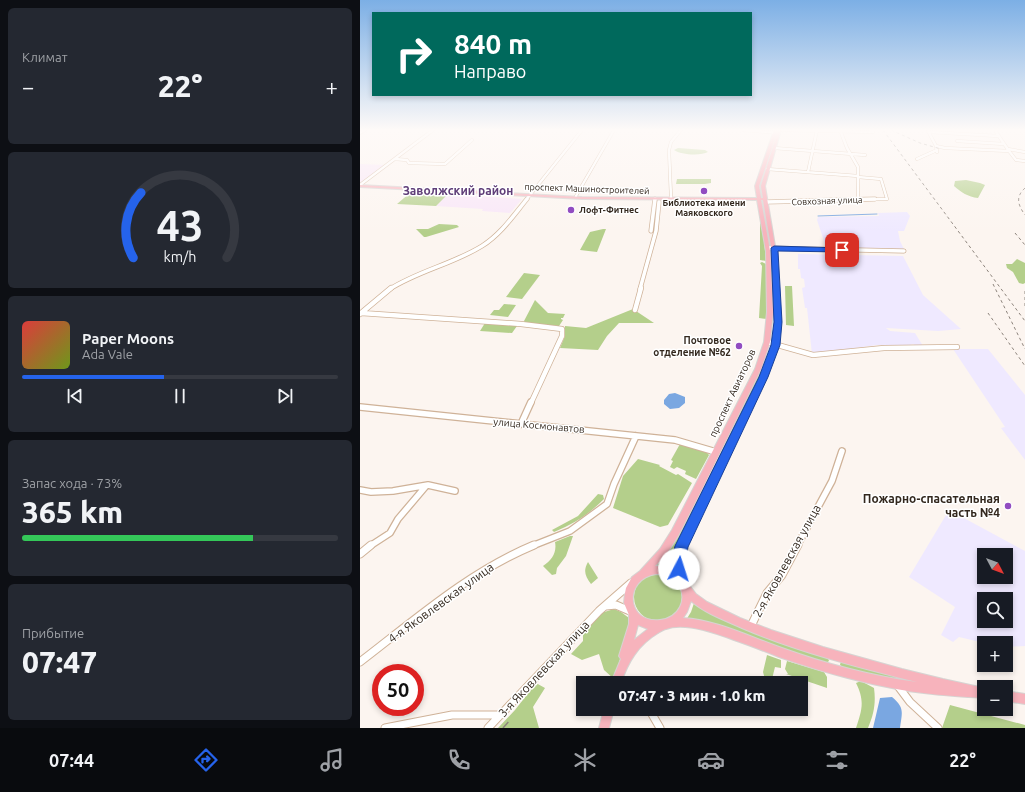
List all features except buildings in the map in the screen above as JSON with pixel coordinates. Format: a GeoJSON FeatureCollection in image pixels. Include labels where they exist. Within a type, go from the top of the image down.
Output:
{"type":"FeatureCollection","features":[{"type":"Feature","properties":{"kind":"main road","name":"проспект Авиаторов"},"geometry":{"type":"LineString","coordinates":[[639,577],[670,542],[758,369],[767,342],[770,312],[771,248],[759,198],[757,182],[764,164]]}},
{"type":"Feature","properties":{"kind":"main road","name":"проспект Авиаторов"},"geometry":{"type":"LineString","coordinates":[[684,584],[680,573],[679,564],[682,546],[764,377],[776,345],[778,322],[763,183],[769,164]]}},
{"type":"Feature","properties":{"kind":"main road","name":"проспект Машиностроителей"},"geometry":{"type":"LineString","coordinates":[[360,185],[576,196],[765,199]]}},
{"type":"Feature","properties":{"kind":"main road","name":"проспект Машиностроителей"},"geometry":{"type":"LineString","coordinates":[[531,194],[657,200],[759,198]]}},
{"type":"Feature","properties":{"kind":"main road"},"geometry":{"type":"LineString","coordinates":[[621,669],[634,624],[628,596],[631,587],[639,577],[650,571],[665,570],[674,574],[684,584],[692,596],[701,603],[787,641],[945,685],[977,692]]}},
{"type":"Feature","properties":{"kind":"main road"},"geometry":{"type":"LineString","coordinates":[[618,676],[626,656],[633,646],[646,636],[677,618],[684,609],[687,599],[684,584]]}},
{"type":"Feature","properties":{"kind":"main road"},"geometry":{"type":"LineString","coordinates":[[632,613],[639,620],[649,625],[685,623],[704,626],[811,662],[897,684],[977,692]]}},
{"type":"Feature","properties":{"kind":"main road"},"geometry":{"type":"LineString","coordinates":[[1013,697],[1025,699]]}},
{"type":"Feature","properties":{"kind":"main road"},"geometry":{"type":"LineString","coordinates":[[604,728],[607,716]]}},
{"type":"Feature","properties":{"kind":"street"},"geometry":{"type":"LineString","coordinates":[[360,185],[388,164]]}},
{"type":"Feature","properties":{"kind":"street"},"geometry":{"type":"LineString","coordinates":[[361,313],[380,296],[398,285],[470,254],[486,245],[505,227],[555,164]]}},
{"type":"Feature","properties":{"kind":"street"},"geometry":{"type":"LineString","coordinates":[[576,196],[594,164]]}},
{"type":"Feature","properties":{"kind":"street"},"geometry":{"type":"LineString","coordinates":[[671,164],[671,197]]}},
{"type":"Feature","properties":{"kind":"street"},"geometry":{"type":"LineString","coordinates":[[808,172],[810,164]]}},
{"type":"Feature","properties":{"kind":"street"},"geometry":{"type":"LineString","coordinates":[[856,164],[858,167],[858,200]]}},
{"type":"Feature","properties":{"kind":"street"},"geometry":{"type":"LineString","coordinates":[[767,169],[858,176]]}},
{"type":"Feature","properties":{"kind":"street","name":"Совхозная улица"},"geometry":{"type":"LineString","coordinates":[[765,199],[887,199],[881,179],[858,176]]}},
{"type":"Feature","properties":{"kind":"street"},"geometry":{"type":"LineString","coordinates":[[651,231],[657,200]]}},
{"type":"Feature","properties":{"kind":"street"},"geometry":{"type":"LineString","coordinates":[[635,310],[656,231],[657,200]]}},
{"type":"Feature","properties":{"kind":"street"},"geometry":{"type":"LineString","coordinates":[[771,248],[904,251]]}},
{"type":"Feature","properties":{"kind":"street"},"geometry":{"type":"LineString","coordinates":[[361,313],[562,328],[562,336],[521,424]]}},
{"type":"Feature","properties":{"kind":"street"},"geometry":{"type":"LineString","coordinates":[[767,342],[813,355],[884,348],[957,347]]}},
{"type":"Feature","properties":{"kind":"street","name":"улица Космонавтов"},"geometry":{"type":"LineString","coordinates":[[360,407],[685,442],[716,452]]}},
{"type":"Feature","properties":{"kind":"street","name":"4-я Яковлевская улица"},"geometry":{"type":"LineString","coordinates":[[360,662],[462,585],[495,563],[570,531],[607,504],[614,484],[636,436]]}},
{"type":"Feature","properties":{"kind":"street","name":"2-я Яковлевская улица"},"geometry":{"type":"LineString","coordinates":[[751,626],[767,593],[782,575],[832,481],[842,451]]}},
{"type":"Feature","properties":{"kind":"street"},"geometry":{"type":"LineString","coordinates":[[360,554],[376,541],[390,533],[398,519],[426,486]]}},
{"type":"Feature","properties":{"kind":"street"},"geometry":{"type":"LineString","coordinates":[[360,490],[371,492],[393,491],[426,486],[455,491]]}},
{"type":"Feature","properties":{"kind":"street","name":"3-я Яковлевская улица"},"geometry":{"type":"LineString","coordinates":[[488,728],[599,611],[639,577]]}},
{"type":"Feature","properties":{"kind":"street","name":"3-я Яковлевская улица"},"geometry":{"type":"LineString","coordinates":[[599,611],[607,606],[616,605],[626,608],[632,613]]}},
{"type":"Feature","properties":{"kind":"street"},"geometry":{"type":"LineString","coordinates":[[897,684],[904,696],[938,728]]}},
{"type":"Feature","properties":{"kind":"street"},"geometry":{"type":"LineString","coordinates":[[385,728],[452,715],[501,715]]}},
{"type":"Feature","properties":{"kind":"street"},"geometry":{"type":"LineString","coordinates":[[653,716],[660,728]]}},
{"type":"Feature","properties":{"kind":"shaded area"},"geometry":{"type":"Polygon","coordinates":[[[360,164],[386,165],[362,183],[360,182],[360,164]]]}},
{"type":"Feature","properties":{"kind":"shaded area"},"geometry":{"type":"Polygon","coordinates":[[[448,194],[522,199],[510,213],[482,211],[483,209],[436,206],[448,194]]]}},
{"type":"Feature","properties":{"kind":"shaded area"},"geometry":{"type":"Polygon","coordinates":[[[907,212],[910,216],[904,231],[898,231],[900,241],[904,249],[826,247],[817,220],[818,217],[879,216],[878,213],[907,212]]]}},
{"type":"Feature","properties":{"kind":"shaded area"},"geometry":{"type":"Polygon","coordinates":[[[798,254],[903,256],[923,295],[961,329],[938,331],[886,328],[890,331],[915,333],[923,346],[916,346],[913,344],[907,346],[877,345],[812,354],[807,308],[805,308],[802,288],[805,287],[804,279],[801,278],[800,269],[798,269],[798,254]]]}},
{"type":"Feature","properties":{"kind":"shaded area"},"geometry":{"type":"Polygon","coordinates":[[[953,349],[988,349],[1025,395],[1025,460],[1001,428],[1005,427],[953,349]]]}},
{"type":"Feature","properties":{"kind":"shaded area"},"geometry":{"type":"Polygon","coordinates":[[[949,510],[1025,551],[1025,646],[1013,647],[1013,636],[977,636],[977,641],[959,637],[953,642],[941,635],[955,607],[909,577],[949,510]]]}},
{"type":"Feature","properties":{"kind":"green space"},"geometry":{"type":"Polygon","coordinates":[[[677,179],[711,179],[711,183],[676,184],[677,179]]]}},
{"type":"Feature","properties":{"kind":"green space"},"geometry":{"type":"Polygon","coordinates":[[[966,180],[985,185],[978,198],[965,194],[954,186],[955,181],[966,180]]]}},
{"type":"Feature","properties":{"kind":"green space"},"geometry":{"type":"Polygon","coordinates":[[[411,192],[448,194],[436,206],[397,204],[411,192]]]}},
{"type":"Feature","properties":{"kind":"green space"},"geometry":{"type":"Polygon","coordinates":[[[762,221],[766,261],[760,260],[760,224],[762,221]]]}},
{"type":"Feature","properties":{"kind":"green space"},"geometry":{"type":"Polygon","coordinates":[[[439,224],[457,225],[459,227],[426,237],[424,237],[416,229],[428,229],[439,224]]]}},
{"type":"Feature","properties":{"kind":"green space"},"geometry":{"type":"Polygon","coordinates":[[[606,229],[597,252],[580,250],[590,232],[606,229]]]}},
{"type":"Feature","properties":{"kind":"green space"},"geometry":{"type":"Polygon","coordinates":[[[1017,259],[1025,263],[1025,283],[1023,284],[1019,283],[1013,272],[1007,268],[1006,264],[1012,264],[1017,259]]]}},
{"type":"Feature","properties":{"kind":"green space"},"geometry":{"type":"Polygon","coordinates":[[[762,262],[766,264],[767,319],[759,318],[762,266],[760,263],[762,262]]]}},
{"type":"Feature","properties":{"kind":"green space"},"geometry":{"type":"Polygon","coordinates":[[[524,273],[540,275],[522,299],[506,297],[524,273]]]}},
{"type":"Feature","properties":{"kind":"green space"},"geometry":{"type":"Polygon","coordinates":[[[785,286],[792,286],[794,326],[786,325],[785,286]]]}},
{"type":"Feature","properties":{"kind":"green space"},"geometry":{"type":"Polygon","coordinates":[[[535,300],[548,313],[565,314],[563,318],[561,318],[563,320],[559,326],[525,323],[524,321],[535,300]]]}},
{"type":"Feature","properties":{"kind":"green space"},"geometry":{"type":"Polygon","coordinates":[[[504,304],[516,305],[508,317],[490,315],[494,310],[499,310],[504,304]]]}},
{"type":"Feature","properties":{"kind":"green space"},"geometry":{"type":"Polygon","coordinates":[[[633,309],[654,323],[619,323],[607,336],[598,350],[560,348],[565,336],[565,326],[586,328],[633,309]]]}},
{"type":"Feature","properties":{"kind":"green space"},"geometry":{"type":"Polygon","coordinates":[[[485,323],[517,326],[512,333],[480,331],[485,323]]]}},
{"type":"Feature","properties":{"kind":"green space"},"geometry":{"type":"Polygon","coordinates":[[[760,371],[762,372],[678,545],[675,555],[675,569],[656,565],[676,539],[760,371]]]}},
{"type":"Feature","properties":{"kind":"green space"},"geometry":{"type":"Polygon","coordinates":[[[680,444],[700,448],[709,455],[696,479],[685,474],[686,471],[677,467],[674,469],[670,467],[673,461],[671,460],[680,444]]]}},
{"type":"Feature","properties":{"kind":"green space"},"geometry":{"type":"Polygon","coordinates":[[[638,459],[660,465],[659,466],[676,475],[678,474],[692,483],[668,525],[660,527],[613,508],[623,476],[638,459]]]}},
{"type":"Feature","properties":{"kind":"green space"},"geometry":{"type":"Polygon","coordinates":[[[598,494],[603,495],[604,499],[587,514],[561,529],[554,532],[552,530],[578,516],[598,494]]]}},
{"type":"Feature","properties":{"kind":"green space"},"geometry":{"type":"Polygon","coordinates":[[[573,536],[566,556],[557,568],[556,574],[552,575],[543,566],[553,556],[555,542],[573,536]]]}},
{"type":"Feature","properties":{"kind":"green space"},"geometry":{"type":"Polygon","coordinates":[[[588,562],[598,578],[591,584],[585,573],[588,562]]]}},
{"type":"Feature","properties":{"kind":"green space"},"geometry":{"type":"Polygon","coordinates":[[[653,573],[663,573],[675,580],[682,592],[682,602],[675,614],[663,621],[653,621],[645,617],[638,610],[634,602],[634,592],[638,584],[645,577],[653,573]]]}},
{"type":"Feature","properties":{"kind":"green space"},"geometry":{"type":"Polygon","coordinates":[[[694,603],[828,658],[829,661],[826,663],[686,620],[694,603]]]}},
{"type":"Feature","properties":{"kind":"green space"},"geometry":{"type":"Polygon","coordinates":[[[614,609],[629,618],[630,626],[615,676],[611,676],[604,670],[599,654],[582,660],[571,654],[583,641],[583,634],[601,613],[614,609]]]}},
{"type":"Feature","properties":{"kind":"green space"},"geometry":{"type":"Polygon","coordinates":[[[767,655],[781,660],[781,668],[775,667],[773,676],[764,676],[763,672],[767,655]]]}},
{"type":"Feature","properties":{"kind":"green space"},"geometry":{"type":"Polygon","coordinates":[[[787,661],[824,672],[827,677],[827,688],[808,682],[808,676],[792,676],[786,674],[788,674],[785,669],[787,661]]]}},
{"type":"Feature","properties":{"kind":"green space"},"geometry":{"type":"Polygon","coordinates":[[[841,661],[914,680],[915,683],[902,682],[844,668],[840,665],[841,661]]]}},
{"type":"Feature","properties":{"kind":"green space"},"geometry":{"type":"Polygon","coordinates":[[[861,681],[874,688],[874,708],[868,728],[856,728],[860,716],[862,700],[856,683],[861,681]]]}},
{"type":"Feature","properties":{"kind":"green space"},"geometry":{"type":"Polygon","coordinates":[[[536,683],[545,688],[533,707],[539,728],[498,728],[515,710],[536,683]]]}},
{"type":"Feature","properties":{"kind":"green space"},"geometry":{"type":"Polygon","coordinates":[[[950,705],[977,712],[977,716],[991,716],[1025,725],[1025,728],[942,728],[950,705]]]}},
{"type":"Feature","properties":{"kind":"water"},"geometry":{"type":"Polygon","coordinates":[[[675,393],[685,397],[685,403],[679,408],[670,409],[664,404],[664,400],[669,394],[675,393]]]}},
{"type":"Feature","properties":{"kind":"water"},"geometry":{"type":"Polygon","coordinates":[[[892,697],[901,707],[900,728],[873,728],[880,698],[892,697]]]}},
{"type":"Feature","properties":{"kind":"waterway"},"geometry":{"type":"LineString","coordinates":[[818,216],[877,214]]}},
{"type":"Feature","properties":{"kind":"railway"},"geometry":{"type":"LineString","coordinates":[[908,164],[1025,321]]}},
{"type":"Feature","properties":{"kind":"railway"},"geometry":{"type":"LineString","coordinates":[[1025,188],[1019,198],[1019,204],[1025,215]]}},
{"type":"Feature","properties":{"kind":"railway"},"geometry":{"type":"LineString","coordinates":[[1015,233],[1025,245]]}},
{"type":"Feature","properties":{"kind":"railway"},"geometry":{"type":"LineString","coordinates":[[993,284],[1025,349]]}},
{"type":"Feature","properties":{"kind":"railway"},"geometry":{"type":"LineString","coordinates":[[1025,291],[1025,308]]}},
{"type":"Feature","properties":{"kind":"railway"},"geometry":{"type":"LineString","coordinates":[[988,313],[1025,366]]}},
{"type":"Feature","properties":{"kind":"railway"},"geometry":{"type":"LineString","coordinates":[[503,728],[511,719]]}},
{"type":"Feature","properties":{"kind":"place","name":"Библиотека имени Маяковского"},"geometry":{"type":"Point","coordinates":[704,191]}},
{"type":"Feature","properties":{"kind":"place","name":"Лофт-Фитнес"},"geometry":{"type":"Point","coordinates":[571,210]}},
{"type":"Feature","properties":{"kind":"place","name":"Почтовое отделение №62"},"geometry":{"type":"Point","coordinates":[739,346]}},
{"type":"Feature","properties":{"kind":"place","name":"Пожарно-спасательная часть №4"},"geometry":{"type":"Point","coordinates":[1008,506]}},
{"type":"Feature","properties":{"kind":"district","name":"Заволжский район"},"geometry":{"type":"Point","coordinates":[458,191]}},
{"type":"Feature","properties":{"kind":"route"},"geometry":{"type":"LineString","coordinates":[[679,569],[679,555],[682,546],[764,377],[776,345],[778,322],[774,248],[842,250]]}}]}
